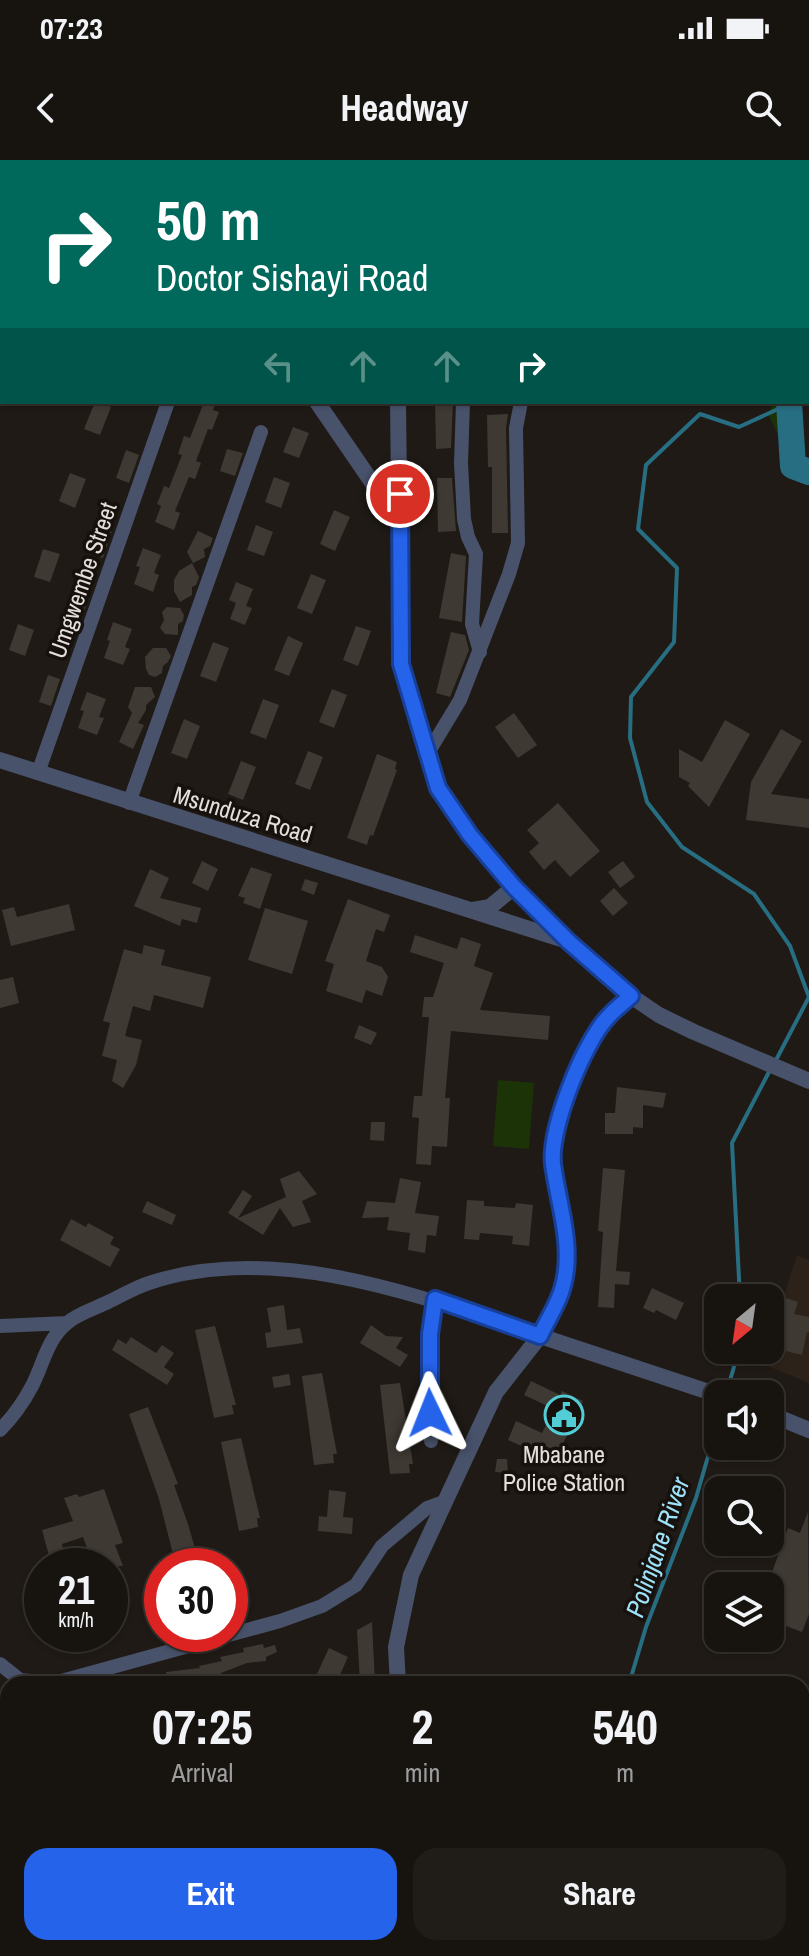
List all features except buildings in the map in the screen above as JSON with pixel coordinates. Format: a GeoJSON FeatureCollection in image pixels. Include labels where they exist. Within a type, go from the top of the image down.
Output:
{"type":"FeatureCollection","features":[{"type":"Feature","properties":{"kind":"street","name":"Umgwembe Street"},"geometry":{"type":"LineString","coordinates":[[38,773],[167,404]]}},
{"type":"Feature","properties":{"kind":"street"},"geometry":{"type":"LineString","coordinates":[[318,404],[401,525]]}},
{"type":"Feature","properties":{"kind":"street"},"geometry":{"type":"LineString","coordinates":[[398,404],[401,664],[438,788],[470,835],[514,887],[569,942],[631,996],[659,1015],[755,1060],[802,1078]]}},
{"type":"Feature","properties":{"kind":"street"},"geometry":{"type":"LineString","coordinates":[[463,404],[463,505],[468,537],[476,554],[472,624],[480,652]]}},
{"type":"Feature","properties":{"kind":"street"},"geometry":{"type":"LineString","coordinates":[[428,753],[460,700],[518,543],[516,428],[521,404]]}},
{"type":"Feature","properties":{"kind":"street"},"geometry":{"type":"LineString","coordinates":[[129,803],[261,432]]}},
{"type":"Feature","properties":{"kind":"street","name":"Msunduza Road"},"geometry":{"type":"LineString","coordinates":[[0,760],[569,942]]}},
{"type":"Feature","properties":{"kind":"street"},"geometry":{"type":"LineString","coordinates":[[472,910],[490,907],[514,887]]}},
{"type":"Feature","properties":{"kind":"street"},"geometry":{"type":"LineString","coordinates":[[398,1676],[396,1647],[411,1575],[496,1392],[540,1336],[563,1286],[567,1247],[552,1159],[560,1115],[582,1058],[606,1018],[631,996]]}},
{"type":"Feature","properties":{"kind":"street"},"geometry":{"type":"LineString","coordinates":[[0,1326],[67,1323],[148,1283],[210,1270],[277,1269],[349,1280],[435,1299],[704,1390]]}},
{"type":"Feature","properties":{"kind":"street"},"geometry":{"type":"LineString","coordinates":[[431,1441],[429,1347],[435,1299]]}},
{"type":"Feature","properties":{"kind":"street"},"geometry":{"type":"LineString","coordinates":[[0,1430],[17,1412],[33,1384],[46,1351],[67,1323]]}},
{"type":"Feature","properties":{"kind":"street"},"geometry":{"type":"LineString","coordinates":[[784,1420],[809,1430]]}},
{"type":"Feature","properties":{"kind":"street"},"geometry":{"type":"LineString","coordinates":[[96,1676],[322,1606],[356,1585],[382,1546],[416,1517],[427,1508],[446,1501]]}},
{"type":"Feature","properties":{"kind":"shaded area"},"geometry":{"type":"Polygon","coordinates":[[[797,1255],[809,1260],[809,1383],[763,1364],[784,1364],[784,1296],[797,1255]]]}},
{"type":"Feature","properties":{"kind":"green space"},"geometry":{"type":"Polygon","coordinates":[[[773,404],[801,404],[805,447],[793,466],[768,414],[773,404]]]}},
{"type":"Feature","properties":{"kind":"green space"},"geometry":{"type":"Polygon","coordinates":[[[498,1080],[534,1083],[529,1149],[493,1146],[498,1080]]]}},
{"type":"Feature","properties":{"kind":"waterway","name":"Polinjane River"},"geometry":{"type":"LineString","coordinates":[[775,1062],[809,997],[790,946],[754,894],[682,847],[647,802],[630,738],[631,697],[674,642],[677,568],[638,529],[646,465],[700,414],[739,427],[789,404]]}},
{"type":"Feature","properties":{"kind":"waterway"},"geometry":{"type":"LineString","coordinates":[[789,404],[793,466],[809,472]]}},
{"type":"Feature","properties":{"kind":"waterway","name":"Polinjane River"},"geometry":{"type":"LineString","coordinates":[[739,1284],[732,1143],[770,1070]]}},
{"type":"Feature","properties":{"kind":"waterway","name":"Polinjane River"},"geometry":{"type":"LineString","coordinates":[[730,1380],[735,1364]]}},
{"type":"Feature","properties":{"kind":"waterway","name":"Polinjane River"},"geometry":{"type":"LineString","coordinates":[[631,1676],[707,1460]]}},
{"type":"Feature","properties":{"kind":"place","name":"Mbabane Police Station"},"geometry":{"type":"Point","coordinates":[564,1415]}},
{"type":"Feature","properties":{"kind":"route"},"geometry":{"type":"LineString","coordinates":[[400,494],[401,664],[438,788],[470,835],[514,887],[569,942],[631,996],[606,1018],[582,1058],[560,1115],[552,1159],[567,1247],[563,1286],[540,1336],[435,1299],[430,1334],[430,1413]]}}]}
